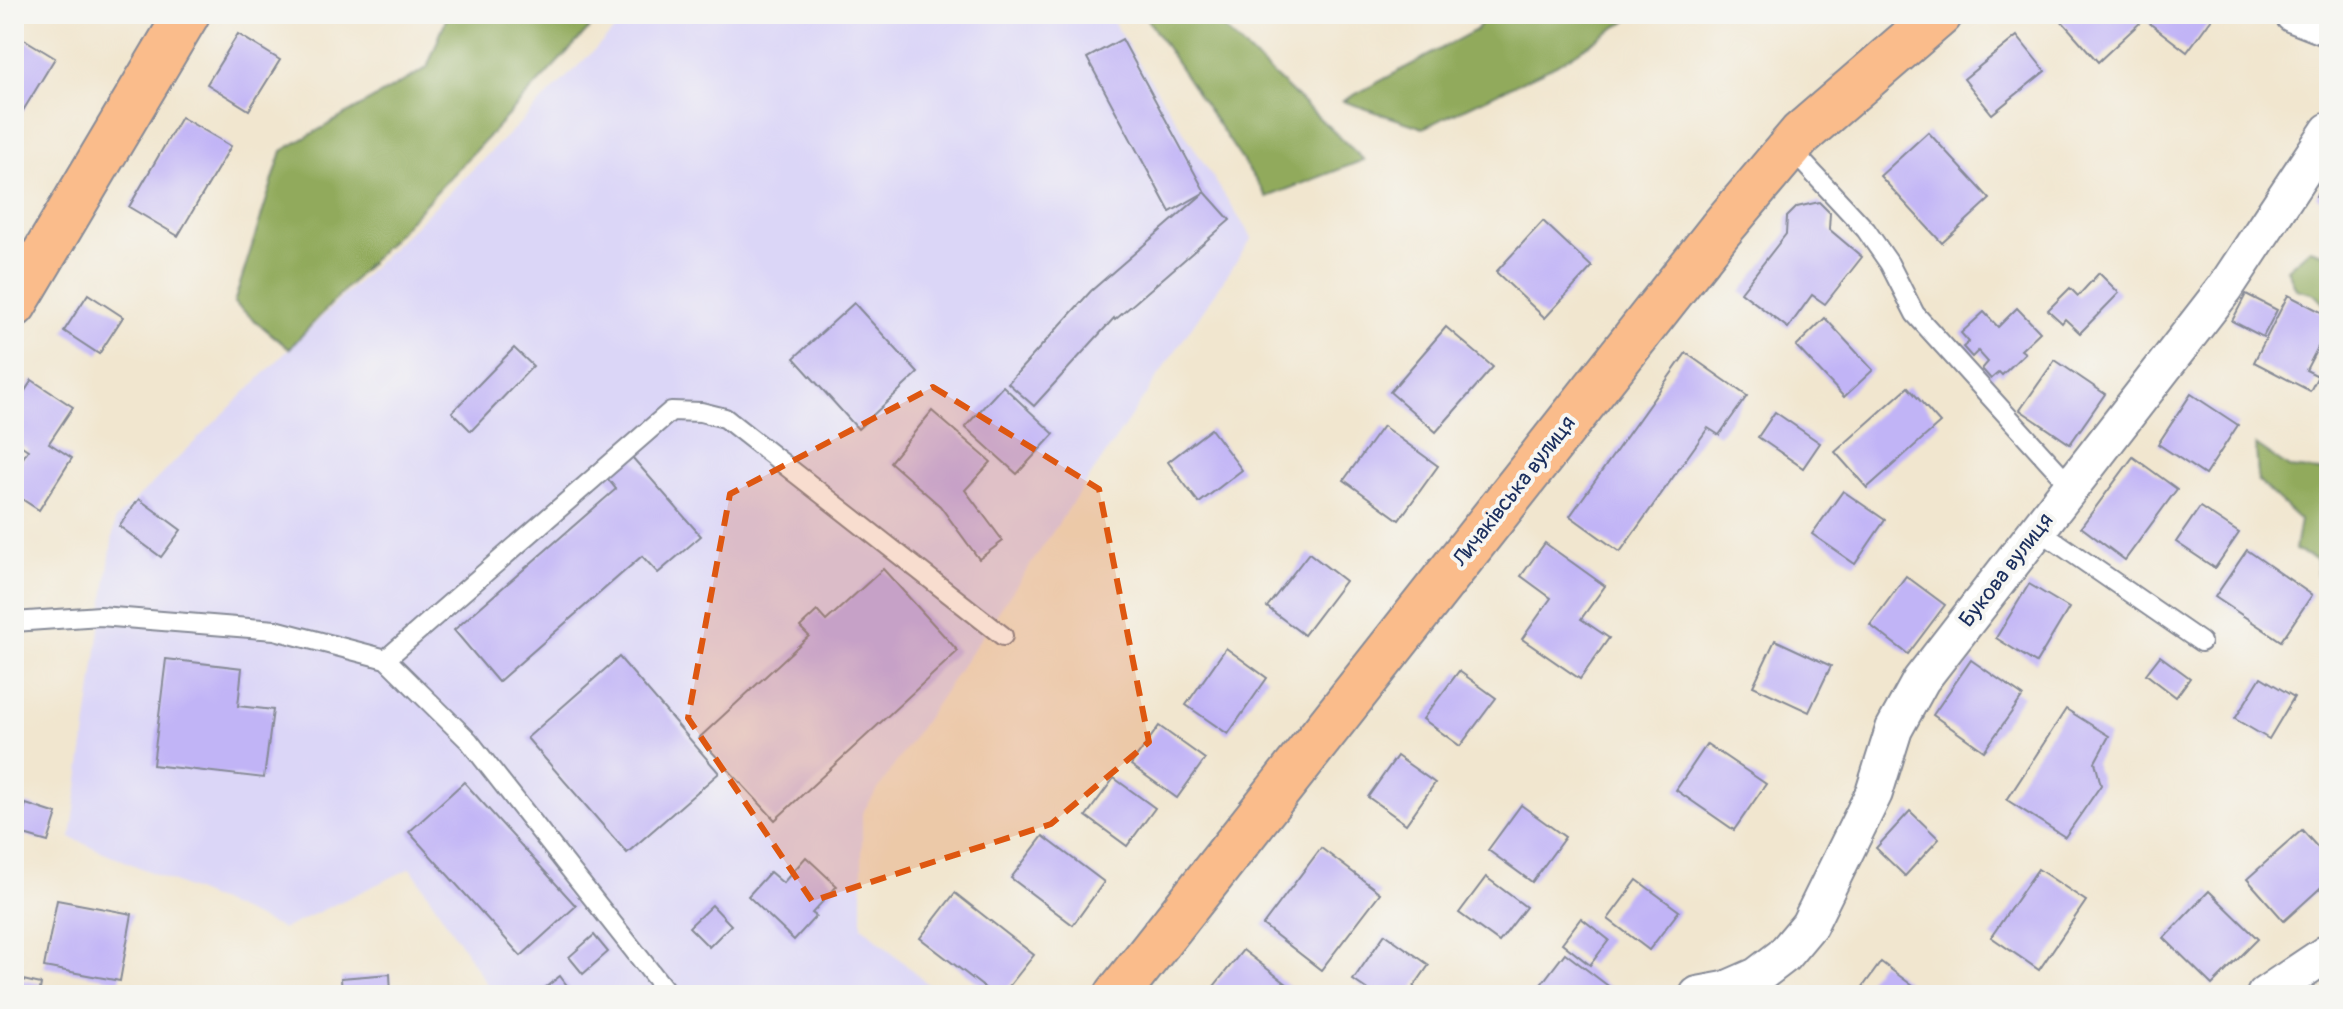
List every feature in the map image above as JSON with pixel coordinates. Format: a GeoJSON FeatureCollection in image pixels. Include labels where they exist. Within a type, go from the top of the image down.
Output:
{"type":"FeatureCollection","features":[{"type":"Feature","properties":{"kind":"main road"},"geometry":{"type":"LineString","coordinates":[[14,305],[187,14]]}},
{"type":"Feature","properties":{"kind":"main road","name":"Личаківська вулиця"},"geometry":{"type":"LineString","coordinates":[[1117,995],[1710,242],[1789,147],[1874,68],[1940,14]]}},
{"type":"Feature","properties":{"kind":"street"},"geometry":{"type":"LineString","coordinates":[[2293,14],[2329,28]]}},
{"type":"Feature","properties":{"kind":"street","name":"Букова вулиця"},"geometry":{"type":"LineString","coordinates":[[1698,995],[1725,990],[1757,976],[1783,956],[1809,925],[1874,793],[1894,729],[1921,680],[2225,288],[2329,131]]}},
{"type":"Feature","properties":{"kind":"street"},"geometry":{"type":"LineString","coordinates":[[2265,995],[2329,952]]}},
{"type":"Feature","properties":{"kind":"lane"},"geometry":{"type":"LineString","coordinates":[[1789,147],[1866,230],[1889,263],[1915,314],[2070,485]]}},
{"type":"Feature","properties":{"kind":"lane"},"geometry":{"type":"LineString","coordinates":[[386,659],[671,411],[701,412],[725,418],[1003,636]]}},
{"type":"Feature","properties":{"kind":"lane"},"geometry":{"type":"LineString","coordinates":[[2039,530],[2201,642]]}},
{"type":"Feature","properties":{"kind":"lane"},"geometry":{"type":"LineString","coordinates":[[14,622],[100,616],[275,630],[386,659],[469,741],[669,995]]}},
{"type":"Feature","properties":{"kind":"highlighted area"},"geometry":{"type":"Polygon","coordinates":[[[933,387],[1099,489],[1149,742],[1051,824],[812,901],[688,718],[730,494],[933,387]]]}},
{"type":"Feature","properties":{"kind":"shaded area"},"geometry":{"type":"Polygon","coordinates":[[[631,14],[1108,14],[1252,238],[862,813],[862,926],[940,995],[494,995],[411,868],[283,929],[71,838],[115,520],[631,14]]]}},
{"type":"Feature","properties":{"kind":"green space"},"geometry":{"type":"Polygon","coordinates":[[[448,14],[603,14],[289,349],[234,303],[282,151],[427,68],[448,14]]]}},
{"type":"Feature","properties":{"kind":"green space"},"geometry":{"type":"Polygon","coordinates":[[[1144,14],[1208,14],[1364,160],[1267,197],[1144,14]]]}},
{"type":"Feature","properties":{"kind":"green space"},"geometry":{"type":"Polygon","coordinates":[[[1488,14],[1637,14],[1556,65],[1423,128],[1343,101],[1476,30],[1488,14]]]}},
{"type":"Feature","properties":{"kind":"green space"},"geometry":{"type":"Polygon","coordinates":[[[2310,249],[2329,255],[2329,309],[2314,294],[2296,289],[2287,269],[2310,249]]]}},
{"type":"Feature","properties":{"kind":"green space"},"geometry":{"type":"Polygon","coordinates":[[[2256,445],[2289,468],[2329,472],[2329,601],[2318,580],[2316,559],[2295,550],[2300,520],[2258,481],[2256,445]]]}},
{"type":"Feature","properties":{"kind":"building"},"geometry":{"type":"Polygon","coordinates":[[[2066,14],[2215,14],[2187,52],[2144,19],[2098,62],[2060,19],[2066,14]]]}},
{"type":"Feature","properties":{"kind":"building"},"geometry":{"type":"Polygon","coordinates":[[[14,33],[55,58],[21,114],[14,110],[14,33]]]}},
{"type":"Feature","properties":{"kind":"building"},"geometry":{"type":"Polygon","coordinates":[[[238,34],[280,60],[249,110],[207,84],[238,34]]]}},
{"type":"Feature","properties":{"kind":"building"},"geometry":{"type":"Polygon","coordinates":[[[2017,36],[2045,71],[1992,114],[1964,79],[2017,36]]]}},
{"type":"Feature","properties":{"kind":"building"},"geometry":{"type":"Polygon","coordinates":[[[1122,39],[1205,192],[1170,212],[1087,58],[1122,39]]]}},
{"type":"Feature","properties":{"kind":"building"},"geometry":{"type":"Polygon","coordinates":[[[181,117],[231,146],[178,236],[129,207],[181,117]]]}},
{"type":"Feature","properties":{"kind":"building"},"geometry":{"type":"Polygon","coordinates":[[[1928,132],[1990,199],[1942,243],[1880,176],[1928,132]]]}},
{"type":"Feature","properties":{"kind":"building"},"geometry":{"type":"Polygon","coordinates":[[[2329,176],[2329,205],[2316,196],[2329,176]]]}},
{"type":"Feature","properties":{"kind":"building"},"geometry":{"type":"Polygon","coordinates":[[[1205,192],[1230,220],[1114,318],[1034,406],[1008,383],[1091,291],[1205,192]]]}},
{"type":"Feature","properties":{"kind":"building"},"geometry":{"type":"Polygon","coordinates":[[[1819,202],[1830,213],[1829,229],[1862,257],[1825,304],[1812,295],[1788,328],[1741,292],[1786,234],[1787,217],[1797,207],[1819,202]]]}},
{"type":"Feature","properties":{"kind":"building"},"geometry":{"type":"Polygon","coordinates":[[[1543,221],[1592,267],[1545,318],[1496,272],[1543,221]]]}},
{"type":"Feature","properties":{"kind":"building"},"geometry":{"type":"Polygon","coordinates":[[[2099,273],[2119,293],[2080,333],[2065,319],[2062,323],[2048,310],[2070,288],[2078,296],[2099,273]]]}},
{"type":"Feature","properties":{"kind":"building"},"geometry":{"type":"Polygon","coordinates":[[[88,294],[123,317],[99,354],[64,331],[88,294]]]}},
{"type":"Feature","properties":{"kind":"building"},"geometry":{"type":"Polygon","coordinates":[[[2246,294],[2277,310],[2263,337],[2232,321],[2246,294]]]}},
{"type":"Feature","properties":{"kind":"building"},"geometry":{"type":"Polygon","coordinates":[[[2288,295],[2329,316],[2329,326],[2306,370],[2318,376],[2310,391],[2254,362],[2288,295]]]}},
{"type":"Feature","properties":{"kind":"building"},"geometry":{"type":"Polygon","coordinates":[[[854,303],[918,373],[858,429],[794,358],[854,303]]]}},
{"type":"Feature","properties":{"kind":"building"},"geometry":{"type":"Polygon","coordinates":[[[2017,308],[2040,332],[2021,350],[2025,353],[2002,375],[1999,372],[1991,379],[1982,369],[1988,362],[1978,351],[1972,357],[1963,347],[1969,342],[1961,333],[1984,312],[1998,327],[2017,308]]]}},
{"type":"Feature","properties":{"kind":"building"},"geometry":{"type":"Polygon","coordinates":[[[1825,318],[1873,370],[1844,397],[1796,346],[1825,318]]]}},
{"type":"Feature","properties":{"kind":"building"},"geometry":{"type":"Polygon","coordinates":[[[1446,327],[1493,367],[1436,432],[1390,392],[1446,327]]]}},
{"type":"Feature","properties":{"kind":"building"},"geometry":{"type":"Polygon","coordinates":[[[514,348],[533,366],[471,431],[452,412],[514,348]]]}},
{"type":"Feature","properties":{"kind":"building"},"geometry":{"type":"Polygon","coordinates":[[[1686,353],[1747,396],[1719,435],[1708,428],[1620,552],[1570,516],[1686,353]]]}},
{"type":"Feature","properties":{"kind":"building"},"geometry":{"type":"Polygon","coordinates":[[[2055,360],[2105,394],[2070,444],[2020,410],[2055,360]]]}},
{"type":"Feature","properties":{"kind":"building"},"geometry":{"type":"Polygon","coordinates":[[[32,380],[73,407],[49,443],[72,458],[39,510],[14,494],[14,472],[28,450],[14,441],[14,408],[32,380]]]}},
{"type":"Feature","properties":{"kind":"building"},"geometry":{"type":"Polygon","coordinates":[[[1003,386],[1054,434],[1017,474],[965,427],[1003,386]]]}},
{"type":"Feature","properties":{"kind":"building"},"geometry":{"type":"Polygon","coordinates":[[[1908,387],[1940,423],[1867,488],[1835,452],[1908,387]]]}},
{"type":"Feature","properties":{"kind":"building"},"geometry":{"type":"Polygon","coordinates":[[[2191,394],[2238,425],[2205,475],[2158,444],[2191,394]]]}},
{"type":"Feature","properties":{"kind":"building"},"geometry":{"type":"Polygon","coordinates":[[[932,411],[991,462],[965,490],[1003,541],[979,559],[940,506],[890,462],[932,411]]]}},
{"type":"Feature","properties":{"kind":"building"},"geometry":{"type":"Polygon","coordinates":[[[1775,412],[1820,443],[1803,468],[1758,437],[1775,412]]]}},
{"type":"Feature","properties":{"kind":"building"},"geometry":{"type":"Polygon","coordinates":[[[1383,426],[1438,466],[1399,520],[1344,480],[1383,426]]]}},
{"type":"Feature","properties":{"kind":"building"},"geometry":{"type":"Polygon","coordinates":[[[1211,429],[1242,470],[1199,503],[1168,462],[1211,429]]]}},
{"type":"Feature","properties":{"kind":"building"},"geometry":{"type":"Polygon","coordinates":[[[632,457],[701,536],[658,573],[642,556],[498,682],[454,630],[616,489],[607,478],[632,457]]]}},
{"type":"Feature","properties":{"kind":"building"},"geometry":{"type":"Polygon","coordinates":[[[2133,457],[2177,489],[2125,560],[2081,527],[2133,457]]]}},
{"type":"Feature","properties":{"kind":"building"},"geometry":{"type":"Polygon","coordinates":[[[1843,491],[1885,520],[1855,564],[1812,534],[1843,491]]]}},
{"type":"Feature","properties":{"kind":"building"},"geometry":{"type":"Polygon","coordinates":[[[139,499],[181,530],[161,557],[119,526],[139,499]]]}},
{"type":"Feature","properties":{"kind":"building"},"geometry":{"type":"Polygon","coordinates":[[[2200,507],[2239,533],[2215,568],[2176,542],[2200,507]]]}},
{"type":"Feature","properties":{"kind":"building"},"geometry":{"type":"Polygon","coordinates":[[[1545,543],[1605,586],[1581,619],[1609,638],[1580,679],[1522,639],[1551,598],[1521,576],[1545,543]]]}},
{"type":"Feature","properties":{"kind":"building"},"geometry":{"type":"Polygon","coordinates":[[[2247,550],[2312,595],[2281,641],[2215,597],[2247,550]]]}},
{"type":"Feature","properties":{"kind":"building"},"geometry":{"type":"Polygon","coordinates":[[[1309,553],[1345,581],[1304,635],[1267,607],[1309,553]]]}},
{"type":"Feature","properties":{"kind":"building"},"geometry":{"type":"Polygon","coordinates":[[[883,569],[958,651],[775,820],[699,738],[809,636],[800,627],[817,611],[826,621],[883,569]]]}},
{"type":"Feature","properties":{"kind":"building"},"geometry":{"type":"Polygon","coordinates":[[[1906,576],[1945,605],[1908,654],[1870,625],[1906,576]]]}},
{"type":"Feature","properties":{"kind":"building"},"geometry":{"type":"Polygon","coordinates":[[[2029,584],[2069,608],[2036,663],[1996,638],[2029,584]]]}},
{"type":"Feature","properties":{"kind":"building"},"geometry":{"type":"Polygon","coordinates":[[[1775,640],[1831,666],[1809,712],[1753,686],[1775,640]]]}},
{"type":"Feature","properties":{"kind":"building"},"geometry":{"type":"Polygon","coordinates":[[[1226,648],[1267,678],[1228,734],[1186,705],[1226,648]]]}},
{"type":"Feature","properties":{"kind":"building"},"geometry":{"type":"Polygon","coordinates":[[[2160,656],[2190,678],[2176,697],[2146,674],[2160,656]]]}},
{"type":"Feature","properties":{"kind":"building"},"geometry":{"type":"Polygon","coordinates":[[[619,657],[719,773],[627,853],[527,738],[619,657]]]}},
{"type":"Feature","properties":{"kind":"building"},"geometry":{"type":"Polygon","coordinates":[[[166,659],[242,668],[238,706],[273,710],[264,778],[153,765],[166,659]]]}},
{"type":"Feature","properties":{"kind":"building"},"geometry":{"type":"Polygon","coordinates":[[[1971,660],[2023,696],[1984,751],[1933,715],[1971,660]]]}},
{"type":"Feature","properties":{"kind":"building"},"geometry":{"type":"Polygon","coordinates":[[[1459,671],[1496,698],[1460,746],[1423,719],[1459,671]]]}},
{"type":"Feature","properties":{"kind":"building"},"geometry":{"type":"Polygon","coordinates":[[[2261,677],[2294,697],[2269,739],[2235,719],[2261,677]]]}},
{"type":"Feature","properties":{"kind":"building"},"geometry":{"type":"Polygon","coordinates":[[[2066,709],[2109,736],[2095,762],[2101,785],[2065,837],[2007,800],[2066,709]]]}},
{"type":"Feature","properties":{"kind":"building"},"geometry":{"type":"Polygon","coordinates":[[[1159,726],[1205,759],[1177,798],[1131,765],[1159,726]]]}},
{"type":"Feature","properties":{"kind":"building"},"geometry":{"type":"Polygon","coordinates":[[[1707,744],[1766,784],[1734,830],[1676,790],[1707,744]]]}},
{"type":"Feature","properties":{"kind":"building"},"geometry":{"type":"Polygon","coordinates":[[[1397,756],[1435,783],[1406,824],[1368,797],[1397,756]]]}},
{"type":"Feature","properties":{"kind":"building"},"geometry":{"type":"Polygon","coordinates":[[[1114,778],[1155,808],[1127,846],[1086,816],[1114,778]]]}},
{"type":"Feature","properties":{"kind":"building"},"geometry":{"type":"Polygon","coordinates":[[[464,782],[576,906],[521,956],[409,832],[464,782]]]}},
{"type":"Feature","properties":{"kind":"building"},"geometry":{"type":"Polygon","coordinates":[[[26,804],[57,814],[48,842],[17,833],[26,804]]]}},
{"type":"Feature","properties":{"kind":"building"},"geometry":{"type":"Polygon","coordinates":[[[1521,805],[1565,837],[1532,882],[1488,850],[1521,805]]]}},
{"type":"Feature","properties":{"kind":"building"},"geometry":{"type":"Polygon","coordinates":[[[1910,811],[1939,839],[1905,876],[1876,848],[1910,811]]]}},
{"type":"Feature","properties":{"kind":"building"},"geometry":{"type":"Polygon","coordinates":[[[2302,830],[2329,860],[2329,880],[2284,921],[2247,879],[2302,830]]]}},
{"type":"Feature","properties":{"kind":"building"},"geometry":{"type":"Polygon","coordinates":[[[1043,836],[1104,882],[1073,925],[1011,878],[1043,836]]]}},
{"type":"Feature","properties":{"kind":"building"},"geometry":{"type":"Polygon","coordinates":[[[1321,848],[1380,893],[1321,970],[1263,925],[1321,848]]]}},
{"type":"Feature","properties":{"kind":"building"},"geometry":{"type":"Polygon","coordinates":[[[806,857],[837,886],[812,913],[816,916],[794,940],[748,896],[770,872],[783,883],[806,857]]]}},
{"type":"Feature","properties":{"kind":"building"},"geometry":{"type":"Polygon","coordinates":[[[2038,869],[2086,901],[2039,970],[1991,937],[2038,869]]]}},
{"type":"Feature","properties":{"kind":"building"},"geometry":{"type":"Polygon","coordinates":[[[1486,877],[1526,907],[1499,942],[1459,913],[1486,877]]]}},
{"type":"Feature","properties":{"kind":"building"},"geometry":{"type":"Polygon","coordinates":[[[1637,880],[1679,911],[1649,950],[1608,919],[1637,880]]]}},
{"type":"Feature","properties":{"kind":"building"},"geometry":{"type":"Polygon","coordinates":[[[2209,891],[2258,939],[2212,985],[2164,938],[2209,891]]]}},
{"type":"Feature","properties":{"kind":"building"},"geometry":{"type":"Polygon","coordinates":[[[955,893],[1034,955],[1002,995],[994,995],[920,938],[955,893]]]}},
{"type":"Feature","properties":{"kind":"building"},"geometry":{"type":"Polygon","coordinates":[[[57,900],[132,914],[120,981],[44,967],[57,900]]]}},
{"type":"Feature","properties":{"kind":"building"},"geometry":{"type":"Polygon","coordinates":[[[712,905],[731,925],[709,947],[689,927],[712,905]]]}},
{"type":"Feature","properties":{"kind":"building"},"geometry":{"type":"Polygon","coordinates":[[[1581,918],[1609,940],[1590,965],[1562,943],[1581,918]]]}},
{"type":"Feature","properties":{"kind":"building"},"geometry":{"type":"Polygon","coordinates":[[[1385,934],[1429,965],[1408,995],[1375,995],[1353,980],[1385,934]]]}},
{"type":"Feature","properties":{"kind":"building"},"geometry":{"type":"Polygon","coordinates":[[[594,935],[608,952],[583,974],[569,957],[594,935]]]}},
{"type":"Feature","properties":{"kind":"building"},"geometry":{"type":"Polygon","coordinates":[[[1243,950],[1292,988],[1286,995],[1207,995],[1243,950]]]}},
{"type":"Feature","properties":{"kind":"building"},"geometry":{"type":"Polygon","coordinates":[[[1565,953],[1620,995],[1533,995],[1565,953]]]}},
{"type":"Feature","properties":{"kind":"building"},"geometry":{"type":"Polygon","coordinates":[[[1881,962],[1921,992],[1919,995],[1857,995],[1881,962]]]}},
{"type":"Feature","properties":{"kind":"building"},"geometry":{"type":"Polygon","coordinates":[[[390,974],[391,995],[342,995],[341,978],[390,974]]]}},
{"type":"Feature","properties":{"kind":"building"},"geometry":{"type":"Polygon","coordinates":[[[560,976],[574,995],[536,995],[560,976]]]}},
{"type":"Feature","properties":{"kind":"building"},"geometry":{"type":"Polygon","coordinates":[[[14,978],[41,984],[39,995],[14,995],[14,978]]]}}]}
